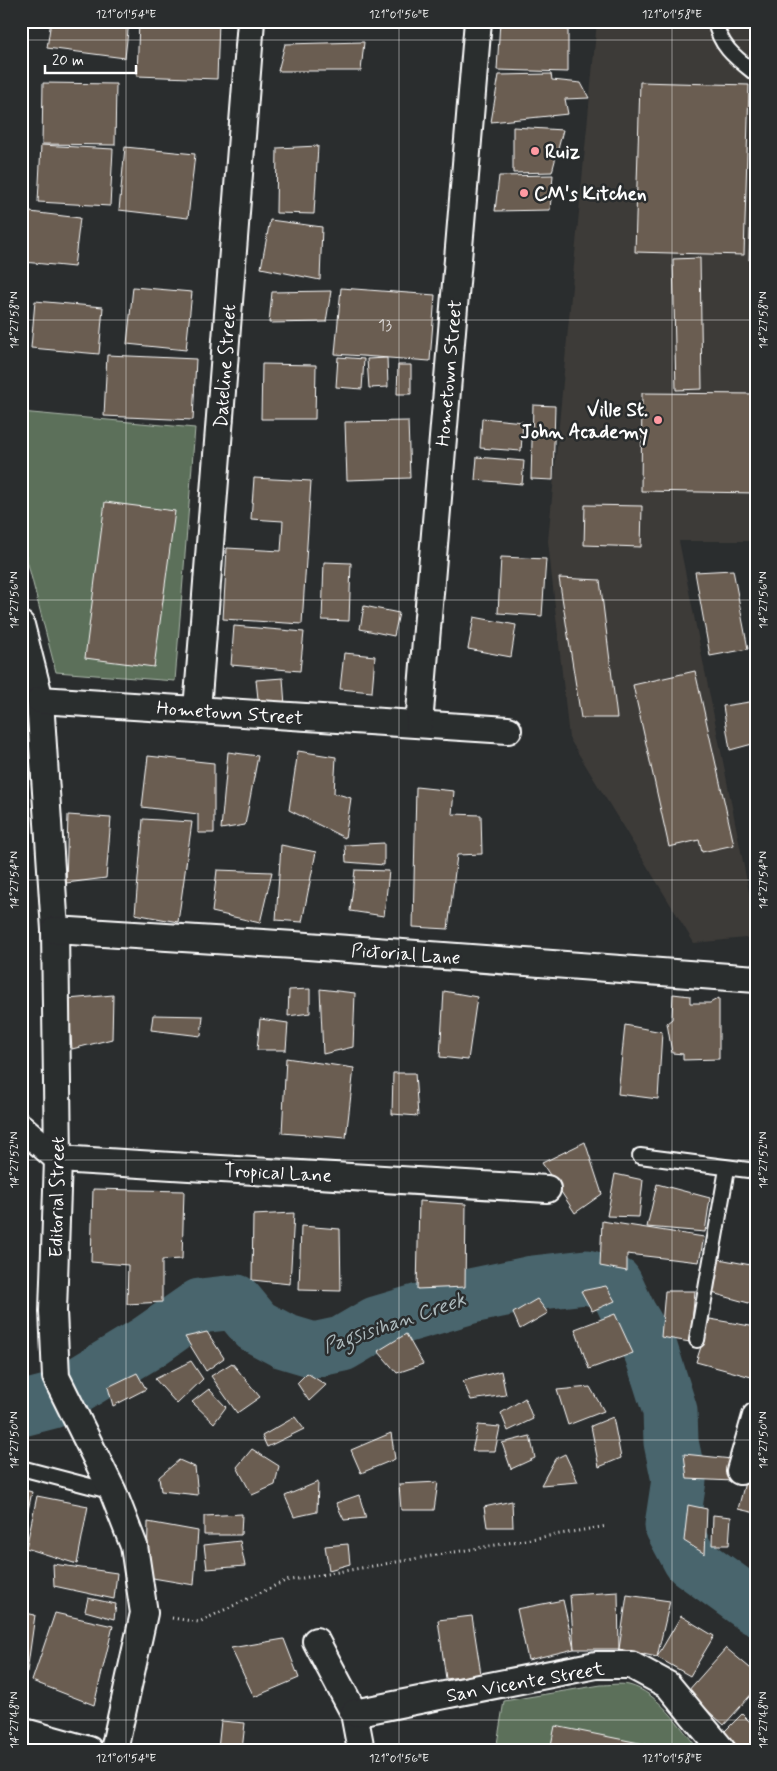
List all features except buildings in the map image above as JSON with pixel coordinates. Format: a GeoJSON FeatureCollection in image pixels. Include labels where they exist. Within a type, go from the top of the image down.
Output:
{"type":"FeatureCollection","features":[{"type":"Feature","properties":{"kind":"street","name":"Dateline Street"},"geometry":{"type":"LineString","coordinates":[[197,710],[251,21]]}},
{"type":"Feature","properties":{"kind":"street","name":"Hometown Street"},"geometry":{"type":"LineString","coordinates":[[419,724],[478,21]]}},
{"type":"Feature","properties":{"kind":"street","name":"Editorial Street"},"geometry":{"type":"LineString","coordinates":[[21,625],[40,700],[55,930],[58,1160],[53,1311],[56,1377],[113,1492],[134,1546],[144,1613],[114,1750]]}},
{"type":"Feature","properties":{"kind":"street","name":"Hometown Street"},"geometry":{"type":"LineString","coordinates":[[40,700],[508,730]]}},
{"type":"Feature","properties":{"kind":"street","name":"Pictorial Lane"},"geometry":{"type":"LineString","coordinates":[[55,930],[294,945],[756,979]]}},
{"type":"Feature","properties":{"kind":"street"},"geometry":{"type":"LineString","coordinates":[[21,1127],[58,1160]]}},
{"type":"Feature","properties":{"kind":"street","name":"Tropical Lane"},"geometry":{"type":"LineString","coordinates":[[58,1160],[547,1189]]}},
{"type":"Feature","properties":{"kind":"street"},"geometry":{"type":"LineString","coordinates":[[740,1471],[756,1416]]}},
{"type":"Feature","properties":{"kind":"street"},"geometry":{"type":"LineString","coordinates":[[316,1641],[354,1712],[361,1750]]}},
{"type":"Feature","properties":{"kind":"street","name":"San Vicente Street"},"geometry":{"type":"LineString","coordinates":[[354,1712],[596,1665],[631,1665],[668,1685],[722,1750]]}},
{"type":"Feature","properties":{"kind":"street"},"geometry":{"type":"LineString","coordinates":[[21,1730],[89,1750]]}},
{"type":"Feature","properties":{"kind":"lane"},"geometry":{"type":"LineString","coordinates":[[715,21],[718,34],[730,53],[756,74]]}},
{"type":"Feature","properties":{"kind":"lane"},"geometry":{"type":"LineString","coordinates":[[640,1156],[756,1171]]}},
{"type":"Feature","properties":{"kind":"lane"},"geometry":{"type":"LineString","coordinates":[[697,1340],[727,1168]]}},
{"type":"Feature","properties":{"kind":"lane"},"geometry":{"type":"LineString","coordinates":[[21,1468],[113,1492]]}},
{"type":"Feature","properties":{"kind":"path"},"geometry":{"type":"LineString","coordinates":[[144,1613],[199,1622],[285,1581],[607,1526]]}},
{"type":"Feature","properties":{"kind":"shaded area","name":"Ville St. John Academy"},"geometry":{"type":"Polygon","coordinates":[[[597,21],[756,21],[756,541],[679,541],[756,927],[756,937],[694,943],[569,738],[548,541],[597,21]]]}},
{"type":"Feature","properties":{"kind":"green space"},"geometry":{"type":"Polygon","coordinates":[[[21,412],[195,428],[175,681],[56,672],[21,537],[21,412]]]}},
{"type":"Feature","properties":{"kind":"green space"},"geometry":{"type":"Polygon","coordinates":[[[601,1685],[629,1685],[650,1695],[677,1722],[699,1750],[496,1750],[504,1701],[601,1685]]]}},
{"type":"Feature","properties":{"kind":"waterway","name":"Pagsisihan Creek"},"geometry":{"type":"LineString","coordinates":[[21,1409],[52,1401],[147,1343],[200,1306],[236,1302],[256,1326],[284,1341],[314,1350],[342,1344],[376,1324],[471,1296],[533,1283],[586,1277],[615,1284],[629,1314],[651,1351],[670,1411],[671,1442],[679,1480],[672,1526],[690,1560],[756,1608]]}},
{"type":"Feature","properties":{"kind":"place","name":"Ruiz"},"geometry":{"type":"Point","coordinates":[535,151]}},
{"type":"Feature","properties":{"kind":"place","name":"CM's Kitchen"},"geometry":{"type":"Point","coordinates":[524,193]}},
{"type":"Feature","properties":{"kind":"place","name":"Ville St. John Academy"},"geometry":{"type":"Point","coordinates":[658,420]}}]}
